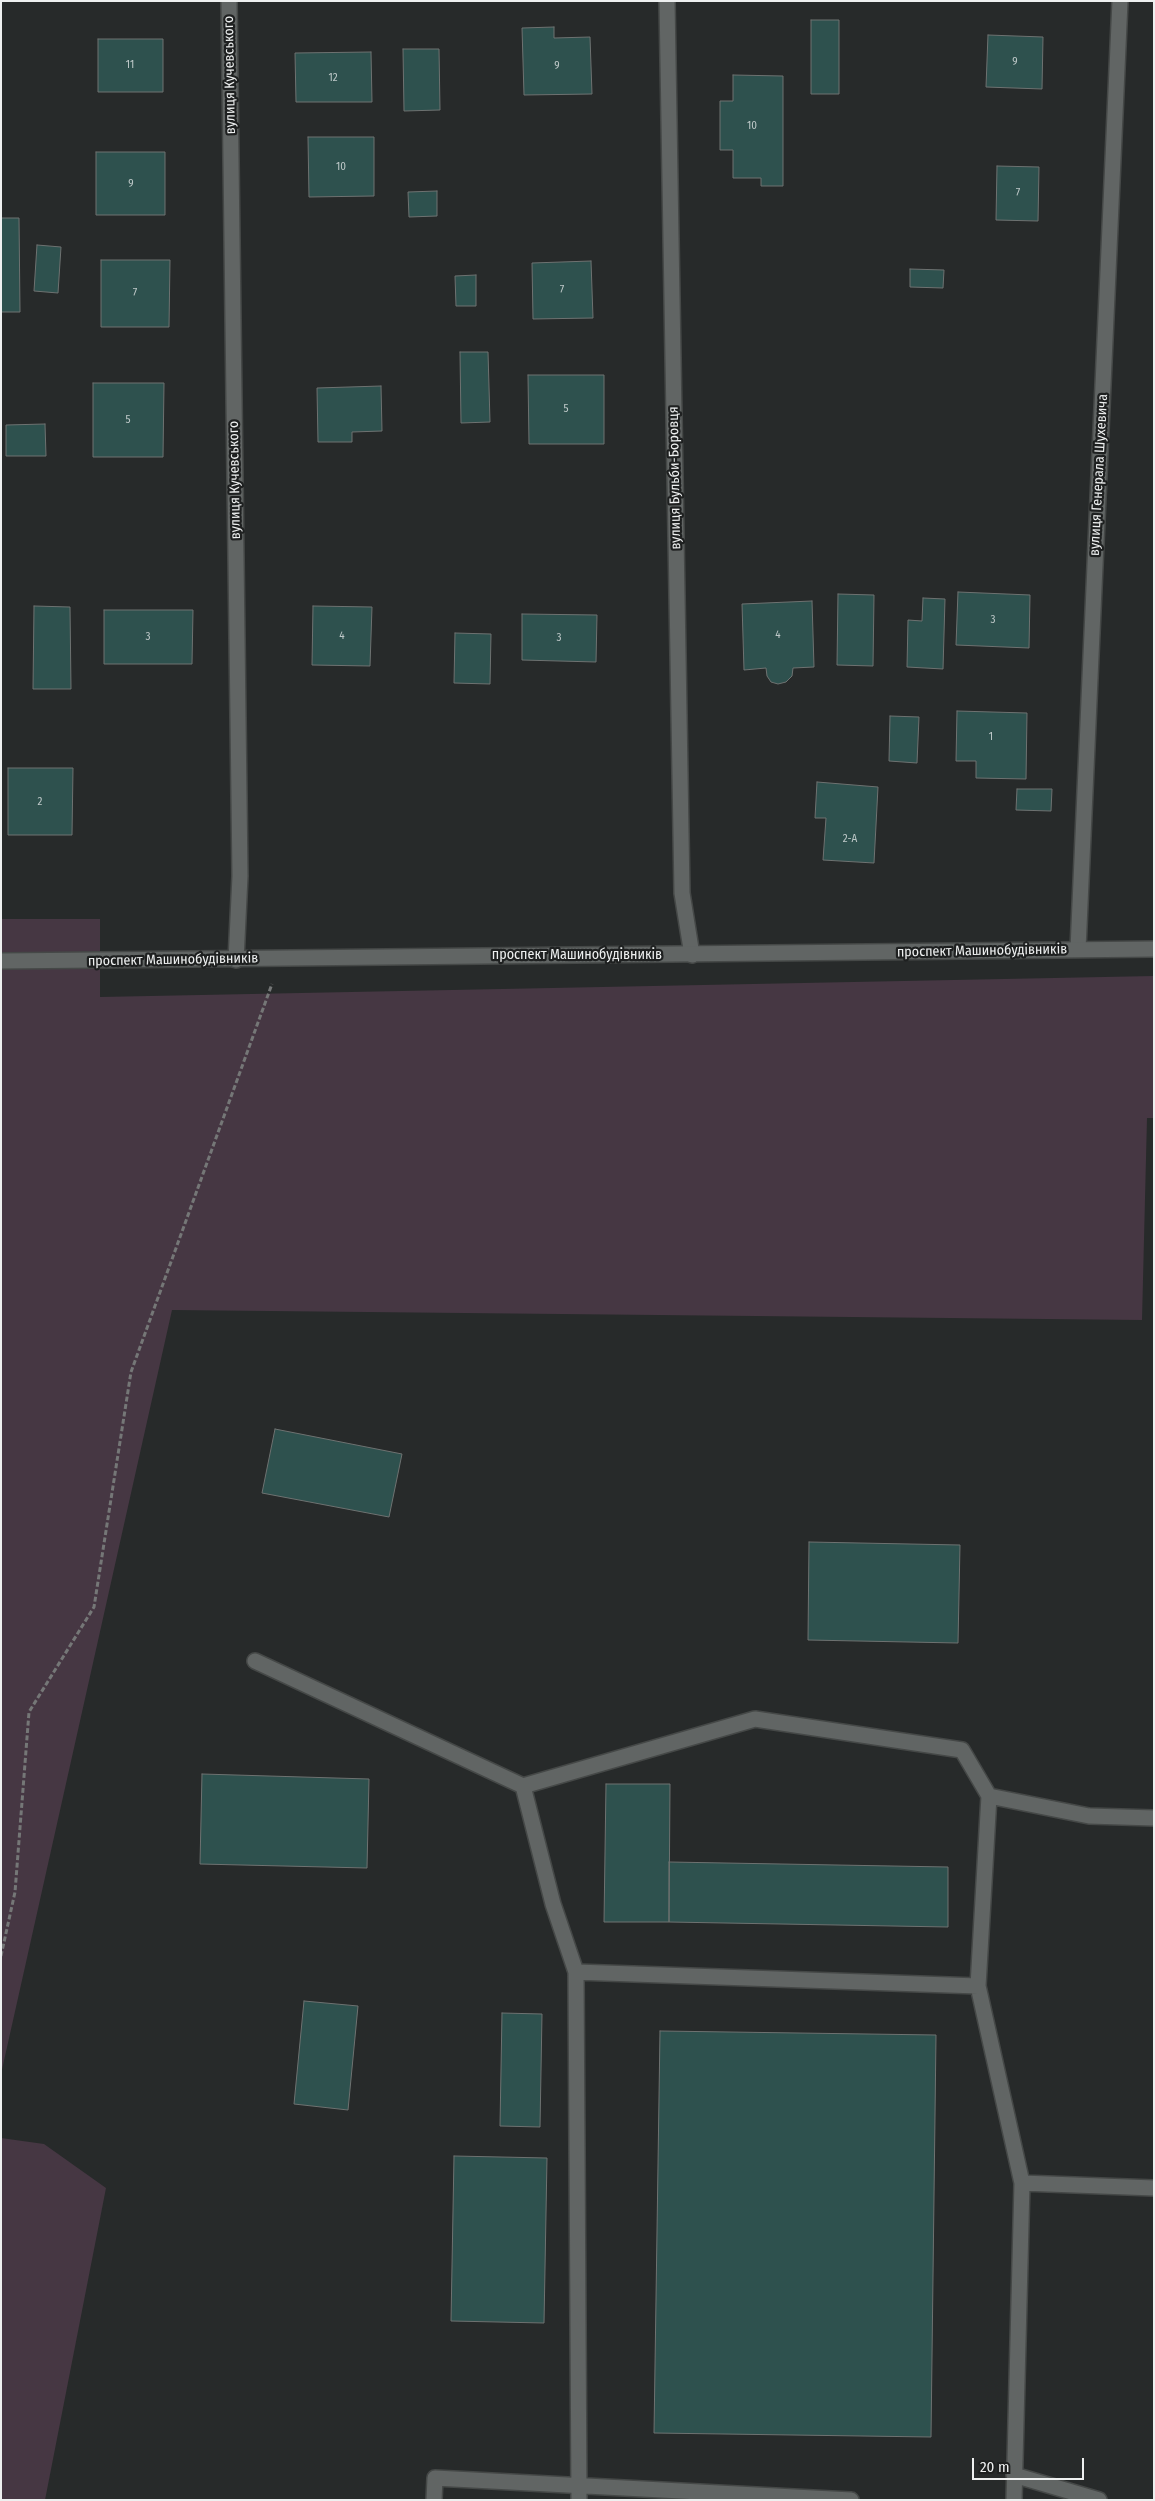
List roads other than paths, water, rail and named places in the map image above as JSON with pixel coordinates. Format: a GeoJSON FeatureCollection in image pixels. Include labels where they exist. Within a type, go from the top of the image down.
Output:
{"type":"FeatureCollection","features":[{"type":"Feature","properties":{"kind":"street","name":"вулиця Кучевського"},"geometry":{"type":"LineString","coordinates":[[229,1],[240,876],[236,960]]}},
{"type":"Feature","properties":{"kind":"street","name":"вулиця Бульби-Боровця"},"geometry":{"type":"LineString","coordinates":[[667,1],[682,893],[692,955]]}},
{"type":"Feature","properties":{"kind":"street","name":"вулиця Генерала Шухевича"},"geometry":{"type":"LineString","coordinates":[[1078,949],[1120,1]]}},
{"type":"Feature","properties":{"kind":"street","name":"проспект Машинобудівників"},"geometry":{"type":"LineString","coordinates":[[1,961],[1154,949]]}},
{"type":"Feature","properties":{"kind":"street"},"geometry":{"type":"LineString","coordinates":[[255,1660],[523,1786],[755,1719],[962,1750],[989,1796],[978,1986],[1022,2183],[1014,2500]]}},
{"type":"Feature","properties":{"kind":"street"},"geometry":{"type":"LineString","coordinates":[[523,1786],[553,1904],[576,1972],[579,2493]]}},
{"type":"Feature","properties":{"kind":"street"},"geometry":{"type":"LineString","coordinates":[[989,1796],[1089,1816],[1154,1818]]}},
{"type":"Feature","properties":{"kind":"street"},"geometry":{"type":"LineString","coordinates":[[576,1972],[978,1986]]}},
{"type":"Feature","properties":{"kind":"street"},"geometry":{"type":"LineString","coordinates":[[1022,2183],[1154,2188]]}},
{"type":"Feature","properties":{"kind":"street"},"geometry":{"type":"LineString","coordinates":[[1014,2476],[1099,2500]]}},
{"type":"Feature","properties":{"kind":"street"},"geometry":{"type":"LineString","coordinates":[[434,2500],[435,2478],[579,2493],[851,2500]]}}]}
